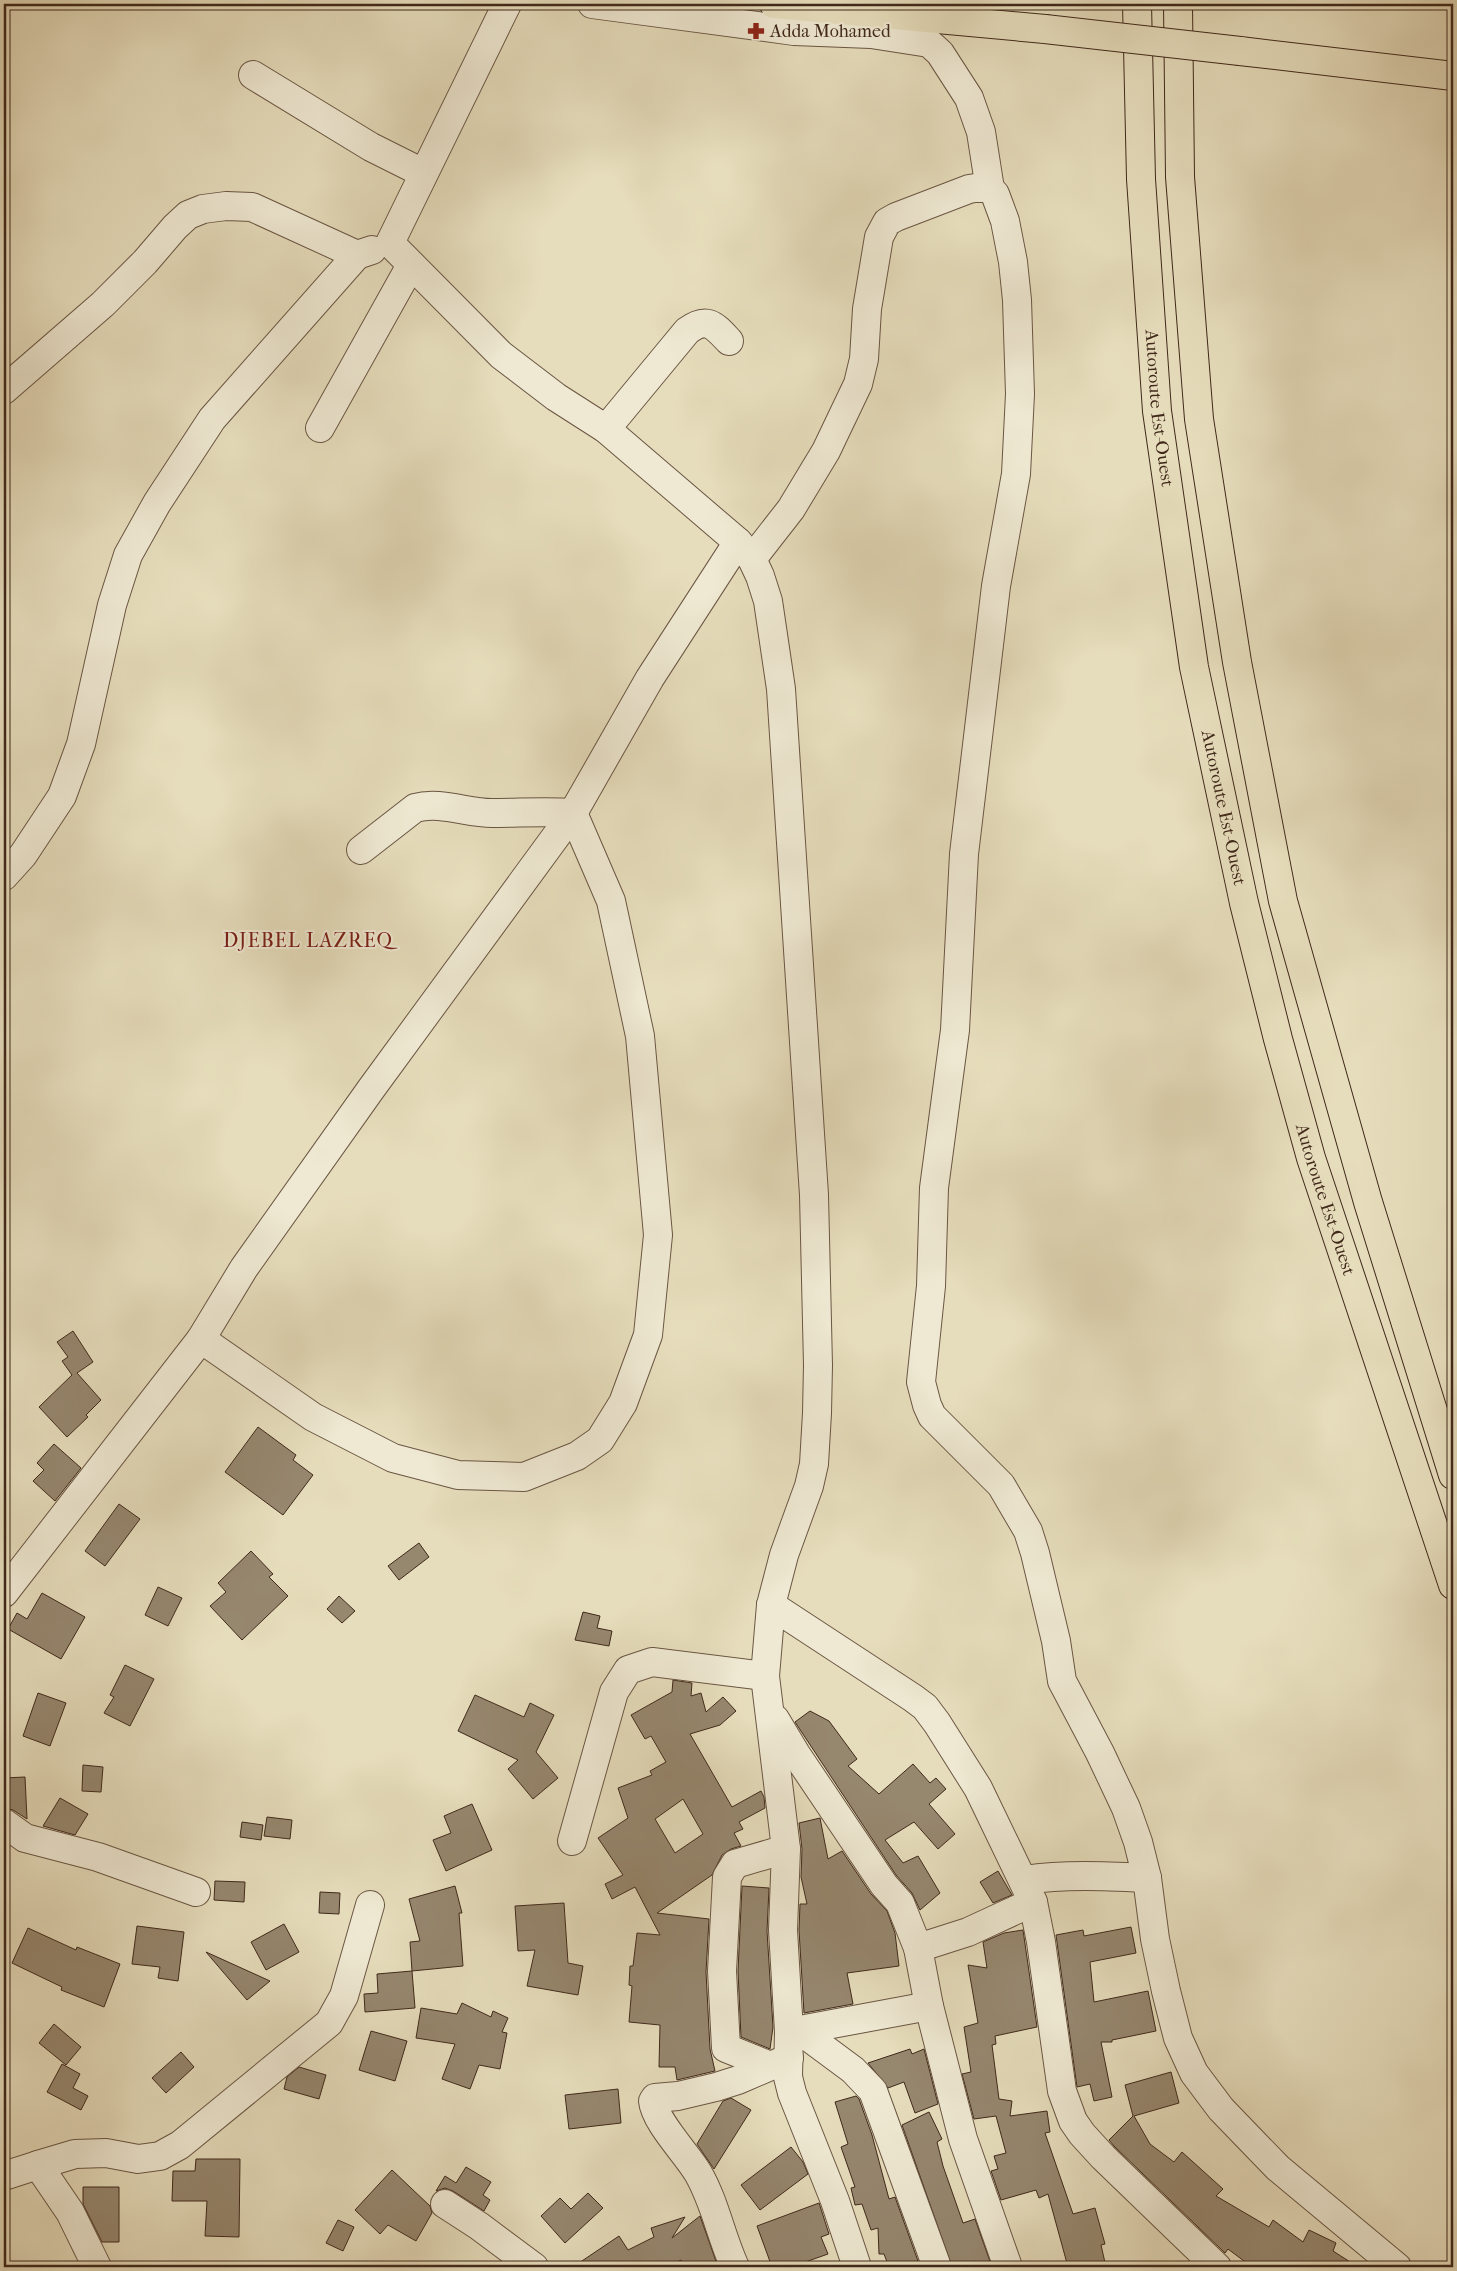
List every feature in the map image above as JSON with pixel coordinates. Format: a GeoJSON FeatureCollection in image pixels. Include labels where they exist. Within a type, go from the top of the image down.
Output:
{"type":"FeatureCollection","features":[{"type":"Feature","properties":{"kind":"main road"},"geometry":{"type":"LineString","coordinates":[[774,4],[1045,29],[1453,76]]}},
{"type":"Feature","properties":{"kind":"main road","name":"Autoroute Est-Ouest"},"geometry":{"type":"LineString","coordinates":[[1137,4],[1141,179],[1157,411],[1194,667],[1244,903],[1308,1149],[1453,1585]]}},
{"type":"Feature","properties":{"kind":"main road"},"geometry":{"type":"LineString","coordinates":[[1178,4],[1180,177],[1199,419],[1238,672],[1283,901],[1368,1202],[1453,1475]]}},
{"type":"Feature","properties":{"kind":"street"},"geometry":{"type":"LineString","coordinates":[[4,876],[23,855],[62,796],[81,744],[112,605],[128,555],[158,503],[212,419],[357,255],[390,244],[507,4]]}},
{"type":"Feature","properties":{"kind":"street"},"geometry":{"type":"LineString","coordinates":[[592,4],[785,30],[871,34],[929,43],[940,53],[969,98],[981,132],[990,189]]}},
{"type":"Feature","properties":{"kind":"street"},"geometry":{"type":"LineString","coordinates":[[253,75],[371,147],[423,173]]}},
{"type":"Feature","properties":{"kind":"street"},"geometry":{"type":"LineString","coordinates":[[4,1593],[201,1339],[244,1268],[371,1089],[573,813],[650,678],[745,551],[792,509],[826,451],[858,384],[864,359],[867,309],[883,228],[896,217],[969,189],[982,186],[990,189],[995,194],[1002,209],[1013,262],[1020,394],[1018,444],[1016,474],[996,586],[964,854],[955,1030],[934,1188],[931,1286],[921,1382],[926,1404],[932,1416],[1001,1485],[1028,1531],[1056,1641],[1062,1681],[1126,1808],[1138,1842],[1148,1878],[1155,1939],[1166,1991],[1178,2038],[1194,2073],[1221,2109],[1278,2168],[1397,2267]]}},
{"type":"Feature","properties":{"kind":"street"},"geometry":{"type":"LineString","coordinates":[[4,390],[103,304],[145,262],[181,221],[188,215],[203,209],[226,206],[252,207],[357,255]]}},
{"type":"Feature","properties":{"kind":"street"},"geometry":{"type":"LineString","coordinates":[[390,244],[501,355],[556,397],[606,429],[745,551],[760,576],[768,601],[781,689],[814,1195],[817,1412],[814,1464],[809,1486],[784,1555],[771,1605],[765,1676],[786,1849],[782,1930],[788,2077],[792,2093],[835,2201],[857,2267]]}},
{"type":"Feature","properties":{"kind":"street"},"geometry":{"type":"LineString","coordinates":[[320,428],[411,265]]}},
{"type":"Feature","properties":{"kind":"street"},"geometry":{"type":"LineString","coordinates":[[606,429],[687,331],[698,324],[704,323],[716,326],[729,341]]}},
{"type":"Feature","properties":{"kind":"street"},"geometry":{"type":"LineString","coordinates":[[361,850],[415,808],[426,804],[491,813],[524,811],[573,813]]}},
{"type":"Feature","properties":{"kind":"street"},"geometry":{"type":"LineString","coordinates":[[201,1339],[313,1417],[393,1458],[458,1475],[524,1477],[577,1456],[600,1440],[623,1403],[648,1335],[658,1235],[640,1036],[611,901],[573,813]]}},
{"type":"Feature","properties":{"kind":"street"},"geometry":{"type":"LineString","coordinates":[[771,1605],[925,1707],[978,1788],[1028,1891],[1041,1942],[1062,2091],[1074,2121],[1082,2134],[1103,2157],[1217,2267]]}},
{"type":"Feature","properties":{"kind":"street"},"geometry":{"type":"LineString","coordinates":[[572,1841],[614,1692],[628,1670],[652,1662],[765,1676]]}},
{"type":"Feature","properties":{"kind":"street"},"geometry":{"type":"LineString","coordinates":[[769,1709],[796,1754],[884,1885],[900,1903],[909,1922],[918,1948],[929,2006],[963,2139],[1008,2267]]}},
{"type":"Feature","properties":{"kind":"street"},"geometry":{"type":"LineString","coordinates":[[4,1822],[26,1838],[98,1857],[196,1892]]}},
{"type":"Feature","properties":{"kind":"street"},"geometry":{"type":"LineString","coordinates":[[786,1849],[736,1864],[728,1877],[722,1970],[726,2048],[786,2046],[929,2006]]}},
{"type":"Feature","properties":{"kind":"street"},"geometry":{"type":"LineString","coordinates":[[918,1948],[968,1932],[1028,1891],[1057,1876],[1086,1874],[1148,1878]]}},
{"type":"Feature","properties":{"kind":"street"},"geometry":{"type":"LineString","coordinates":[[4,2176],[75,2154],[106,2153],[138,2159],[160,2156],[180,2145],[329,2023],[344,1996],[370,1905]]}},
{"type":"Feature","properties":{"kind":"street"},"geometry":{"type":"LineString","coordinates":[[734,2267],[705,2187],[698,2173],[656,2113],[653,2101],[655,2098],[678,2096],[738,2080],[786,2046]]}},
{"type":"Feature","properties":{"kind":"street"},"geometry":{"type":"LineString","coordinates":[[786,2046],[854,2070],[872,2091],[937,2267]]}},
{"type":"Feature","properties":{"kind":"street"},"geometry":{"type":"LineString","coordinates":[[38,2166],[70,2212],[97,2267]]}},
{"type":"Feature","properties":{"kind":"street"},"geometry":{"type":"LineString","coordinates":[[445,2204],[479,2226],[534,2267]]}},
{"type":"Feature","properties":{"kind":"building"},"geometry":{"type":"Polygon","coordinates":[[[73,1331],[93,1362],[77,1373],[101,1400],[86,1415],[88,1417],[67,1437],[39,1407],[72,1375],[62,1361],[68,1357],[57,1342],[73,1331]]]}},
{"type":"Feature","properties":{"kind":"building"},"geometry":{"type":"Polygon","coordinates":[[[258,1427],[296,1455],[293,1460],[313,1475],[283,1515],[225,1472],[258,1427]]]}},
{"type":"Feature","properties":{"kind":"building"},"geometry":{"type":"Polygon","coordinates":[[[54,1444],[81,1468],[55,1501],[33,1481],[44,1470],[37,1463],[54,1444]]]}},
{"type":"Feature","properties":{"kind":"building"},"geometry":{"type":"Polygon","coordinates":[[[119,1504],[140,1519],[105,1566],[85,1551],[119,1504]]]}},
{"type":"Feature","properties":{"kind":"building"},"geometry":{"type":"Polygon","coordinates":[[[419,1543],[429,1557],[399,1580],[388,1566],[419,1543]]]}},
{"type":"Feature","properties":{"kind":"building"},"geometry":{"type":"Polygon","coordinates":[[[251,1551],[273,1574],[269,1577],[288,1596],[242,1640],[210,1606],[226,1592],[218,1583],[251,1551]]]}},
{"type":"Feature","properties":{"kind":"building"},"geometry":{"type":"Polygon","coordinates":[[[158,1587],[182,1598],[168,1626],[145,1615],[158,1587]]]}},
{"type":"Feature","properties":{"kind":"building"},"geometry":{"type":"Polygon","coordinates":[[[42,1593],[85,1617],[61,1659],[8,1629],[17,1613],[27,1619],[42,1593]]]}},
{"type":"Feature","properties":{"kind":"building"},"geometry":{"type":"Polygon","coordinates":[[[339,1596],[355,1611],[342,1623],[327,1609],[339,1596]]]}},
{"type":"Feature","properties":{"kind":"building"},"geometry":{"type":"Polygon","coordinates":[[[583,1612],[600,1616],[597,1628],[612,1631],[609,1646],[575,1640],[583,1612]]]}},
{"type":"Feature","properties":{"kind":"building"},"geometry":{"type":"Polygon","coordinates":[[[125,1665],[154,1679],[130,1726],[104,1713],[114,1697],[110,1695],[125,1665]]]}},
{"type":"Feature","properties":{"kind":"building"},"geometry":{"type":"Polygon","coordinates":[[[673,1680],[692,1683],[691,1696],[701,1693],[706,1712],[723,1697],[736,1711],[720,1725],[690,1734],[732,1807],[761,1791],[764,1797],[765,1808],[739,1822],[743,1829],[734,1833],[741,1846],[731,1849],[722,1855],[712,1875],[657,1913],[709,1919],[706,1972],[710,2049],[715,2071],[677,2080],[675,2067],[659,2067],[660,2025],[629,2022],[632,1986],[629,1985],[630,1966],[633,1966],[637,1933],[660,1935],[635,1887],[612,1899],[605,1884],[623,1875],[598,1838],[628,1818],[618,1788],[652,1775],[650,1771],[666,1762],[651,1736],[645,1739],[631,1715],[672,1692],[673,1680]],[[683,1799],[655,1819],[675,1853],[703,1834],[683,1799]]]}},
{"type":"Feature","properties":{"kind":"building"},"geometry":{"type":"Polygon","coordinates":[[[38,1693],[66,1703],[50,1746],[23,1736],[38,1693]]]}},
{"type":"Feature","properties":{"kind":"building"},"geometry":{"type":"Polygon","coordinates":[[[475,1695],[524,1717],[530,1703],[554,1715],[536,1752],[558,1778],[533,1799],[508,1769],[518,1760],[458,1731],[475,1695]]]}},
{"type":"Feature","properties":{"kind":"building"},"geometry":{"type":"Polygon","coordinates":[[[810,1711],[829,1721],[857,1759],[848,1766],[879,1794],[913,1764],[930,1783],[936,1778],[946,1789],[929,1804],[955,1834],[938,1849],[914,1822],[885,1840],[903,1863],[918,1856],[940,1893],[920,1910],[912,1893],[896,1875],[795,1722],[810,1711]]]}},
{"type":"Feature","properties":{"kind":"building"},"geometry":{"type":"Polygon","coordinates":[[[83,1765],[103,1767],[101,1792],[82,1791],[83,1765]]]}},
{"type":"Feature","properties":{"kind":"building"},"geometry":{"type":"Polygon","coordinates":[[[25,1777],[27,1819],[13,1810],[4,1808],[4,1778],[25,1777]]]}},
{"type":"Feature","properties":{"kind":"building"},"geometry":{"type":"Polygon","coordinates":[[[60,1798],[88,1814],[75,1835],[43,1826],[60,1798]]]}},
{"type":"Feature","properties":{"kind":"building"},"geometry":{"type":"Polygon","coordinates":[[[472,1804],[492,1850],[446,1871],[433,1840],[451,1833],[444,1816],[472,1804]]]}},
{"type":"Feature","properties":{"kind":"building"},"geometry":{"type":"Polygon","coordinates":[[[267,1817],[292,1820],[290,1839],[264,1836],[267,1817]]]}},
{"type":"Feature","properties":{"kind":"building"},"geometry":{"type":"Polygon","coordinates":[[[820,1818],[828,1859],[842,1851],[871,1894],[887,1911],[895,1933],[899,1966],[847,1973],[853,2004],[804,2013],[799,1930],[800,1904],[807,1904],[801,1877],[802,1849],[799,1823],[820,1818]]]}},
{"type":"Feature","properties":{"kind":"building"},"geometry":{"type":"Polygon","coordinates":[[[242,1822],[263,1825],[261,1840],[240,1837],[242,1822]]]}},
{"type":"Feature","properties":{"kind":"building"},"geometry":{"type":"Polygon","coordinates":[[[998,1871],[1012,1895],[993,1903],[980,1882],[998,1871]]]}},
{"type":"Feature","properties":{"kind":"building"},"geometry":{"type":"Polygon","coordinates":[[[215,1881],[245,1882],[244,1902],[214,1900],[215,1881]]]}},
{"type":"Feature","properties":{"kind":"building"},"geometry":{"type":"Polygon","coordinates":[[[455,1886],[462,1913],[459,1913],[463,1966],[412,1971],[410,1942],[420,1941],[409,1899],[455,1886]]]}},
{"type":"Feature","properties":{"kind":"building"},"geometry":{"type":"Polygon","coordinates":[[[742,1886],[769,1888],[767,1931],[773,2027],[770,2049],[741,2037],[738,1971],[742,1886]]]}},
{"type":"Feature","properties":{"kind":"building"},"geometry":{"type":"Polygon","coordinates":[[[320,1892],[340,1893],[339,1914],[319,1913],[320,1892]]]}},
{"type":"Feature","properties":{"kind":"building"},"geometry":{"type":"Polygon","coordinates":[[[564,1903],[568,1963],[583,1966],[578,1995],[527,1986],[535,1950],[518,1951],[515,1906],[564,1903]]]}},
{"type":"Feature","properties":{"kind":"building"},"geometry":{"type":"Polygon","coordinates":[[[284,1924],[299,1952],[266,1970],[251,1942],[284,1924]]]}},
{"type":"Feature","properties":{"kind":"building"},"geometry":{"type":"Polygon","coordinates":[[[137,1926],[184,1932],[178,1981],[158,1978],[160,1967],[132,1964],[137,1926]]]}},
{"type":"Feature","properties":{"kind":"building"},"geometry":{"type":"Polygon","coordinates":[[[1131,1927],[1136,1953],[1090,1962],[1094,2002],[1148,1991],[1156,2031],[1112,2040],[1112,2042],[1101,2042],[1112,2097],[1094,2101],[1090,2084],[1077,2087],[1056,1935],[1083,1930],[1084,1936],[1131,1927]]]}},
{"type":"Feature","properties":{"kind":"building"},"geometry":{"type":"Polygon","coordinates":[[[28,1928],[76,1950],[77,1947],[120,1964],[104,2007],[61,1990],[62,1987],[12,1963],[28,1928]]]}},
{"type":"Feature","properties":{"kind":"building"},"geometry":{"type":"Polygon","coordinates":[[[1023,1930],[1037,2027],[995,2036],[996,2044],[992,2045],[999,2099],[1012,2101],[1010,2116],[1047,2111],[1050,2132],[1045,2133],[1073,2214],[1095,2208],[1105,2244],[1101,2245],[1106,2267],[1068,2267],[1048,2194],[1039,2198],[1036,2190],[1001,2200],[991,2171],[998,2169],[994,2156],[1006,2153],[996,2116],[974,2119],[962,2074],[971,2072],[964,2027],[978,2023],[968,1965],[987,1968],[983,1942],[1004,1933],[1023,1930]]]}},
{"type":"Feature","properties":{"kind":"building"},"geometry":{"type":"Polygon","coordinates":[[[206,1952],[270,1981],[247,2000],[206,1952]]]}},
{"type":"Feature","properties":{"kind":"building"},"geometry":{"type":"Polygon","coordinates":[[[412,1971],[415,2008],[365,2012],[364,1994],[378,1993],[377,1974],[412,1971]]]}},
{"type":"Feature","properties":{"kind":"building"},"geometry":{"type":"Polygon","coordinates":[[[462,2003],[491,2017],[493,2011],[508,2018],[502,2032],[507,2033],[500,2069],[479,2065],[470,2089],[442,2079],[455,2044],[416,2038],[421,2008],[457,2014],[462,2003]]]}},
{"type":"Feature","properties":{"kind":"building"},"geometry":{"type":"Polygon","coordinates":[[[54,2024],[81,2047],[66,2065],[39,2043],[54,2024]]]}},
{"type":"Feature","properties":{"kind":"building"},"geometry":{"type":"Polygon","coordinates":[[[371,2031],[407,2041],[395,2081],[359,2070],[371,2031]]]}},
{"type":"Feature","properties":{"kind":"building"},"geometry":{"type":"Polygon","coordinates":[[[910,2049],[912,2054],[924,2049],[938,2104],[915,2113],[904,2082],[888,2088],[868,2063],[910,2049]]]}},
{"type":"Feature","properties":{"kind":"building"},"geometry":{"type":"Polygon","coordinates":[[[181,2052],[194,2067],[166,2093],[152,2078],[181,2052]]]}},
{"type":"Feature","properties":{"kind":"building"},"geometry":{"type":"Polygon","coordinates":[[[62,2064],[80,2074],[73,2088],[88,2096],[81,2110],[47,2092],[62,2064]]]}},
{"type":"Feature","properties":{"kind":"building"},"geometry":{"type":"Polygon","coordinates":[[[299,2067],[326,2075],[319,2099],[284,2089],[287,2077],[299,2067]]]}},
{"type":"Feature","properties":{"kind":"building"},"geometry":{"type":"Polygon","coordinates":[[[1171,2072],[1179,2103],[1134,2116],[1150,2144],[1174,2162],[1182,2152],[1223,2189],[1216,2196],[1269,2227],[1273,2220],[1303,2242],[1309,2230],[1336,2243],[1333,2251],[1358,2267],[1252,2267],[1228,2249],[1225,2253],[1114,2146],[1109,2140],[1133,2116],[1125,2085],[1171,2072]]]}},
{"type":"Feature","properties":{"kind":"building"},"geometry":{"type":"Polygon","coordinates":[[[618,2089],[621,2123],[569,2129],[565,2095],[618,2089]]]}},
{"type":"Feature","properties":{"kind":"building"},"geometry":{"type":"Polygon","coordinates":[[[856,2096],[859,2099],[872,2135],[889,2199],[895,2197],[918,2261],[902,2267],[889,2267],[884,2254],[879,2254],[878,2228],[871,2230],[862,2204],[855,2205],[851,2188],[855,2187],[841,2147],[848,2144],[835,2102],[856,2096]]]}},
{"type":"Feature","properties":{"kind":"building"},"geometry":{"type":"Polygon","coordinates":[[[731,2098],[751,2110],[714,2169],[697,2144],[723,2101],[731,2098]]]}},
{"type":"Feature","properties":{"kind":"building"},"geometry":{"type":"Polygon","coordinates":[[[929,2112],[942,2139],[937,2142],[943,2166],[963,2223],[975,2219],[992,2267],[952,2267],[902,2125],[929,2112]]]}},
{"type":"Feature","properties":{"kind":"building"},"geometry":{"type":"Polygon","coordinates":[[[791,2147],[803,2162],[808,2174],[760,2210],[741,2185],[791,2147]]]}},
{"type":"Feature","properties":{"kind":"building"},"geometry":{"type":"Polygon","coordinates":[[[196,2159],[240,2159],[239,2237],[205,2236],[207,2201],[172,2201],[173,2171],[195,2171],[196,2159]]]}},
{"type":"Feature","properties":{"kind":"building"},"geometry":{"type":"Polygon","coordinates":[[[466,2167],[491,2182],[483,2195],[490,2200],[484,2211],[453,2191],[445,2188],[436,2191],[445,2176],[456,2183],[466,2167]]]}},
{"type":"Feature","properties":{"kind":"building"},"geometry":{"type":"Polygon","coordinates":[[[392,2170],[430,2206],[432,2213],[416,2241],[388,2225],[380,2234],[355,2210],[392,2170]]]}},
{"type":"Feature","properties":{"kind":"building"},"geometry":{"type":"Polygon","coordinates":[[[83,2187],[119,2187],[119,2242],[102,2242],[83,2204],[83,2187]]]}},
{"type":"Feature","properties":{"kind":"building"},"geometry":{"type":"Polygon","coordinates":[[[588,2193],[603,2208],[565,2243],[541,2216],[560,2198],[571,2209],[588,2193]]]}},
{"type":"Feature","properties":{"kind":"building"},"geometry":{"type":"Polygon","coordinates":[[[819,2203],[829,2234],[821,2237],[828,2254],[791,2267],[772,2267],[757,2226],[819,2203]]]}},
{"type":"Feature","properties":{"kind":"building"},"geometry":{"type":"Polygon","coordinates":[[[700,2216],[718,2267],[683,2267],[681,2260],[670,2267],[573,2267],[619,2236],[628,2250],[654,2237],[651,2228],[685,2217],[672,2238],[700,2216]]]}},
{"type":"Feature","properties":{"kind":"building"},"geometry":{"type":"Polygon","coordinates":[[[338,2220],[354,2227],[343,2251],[326,2243],[338,2220]]]}},
{"type":"Feature","properties":{"kind":"place","name":"Adda Mohamed"},"geometry":{"type":"Point","coordinates":[756,31]}},
{"type":"Feature","properties":{"kind":"district","name":"DJEBEL LAZREQ"},"geometry":{"type":"Point","coordinates":[308,940]}}]}
